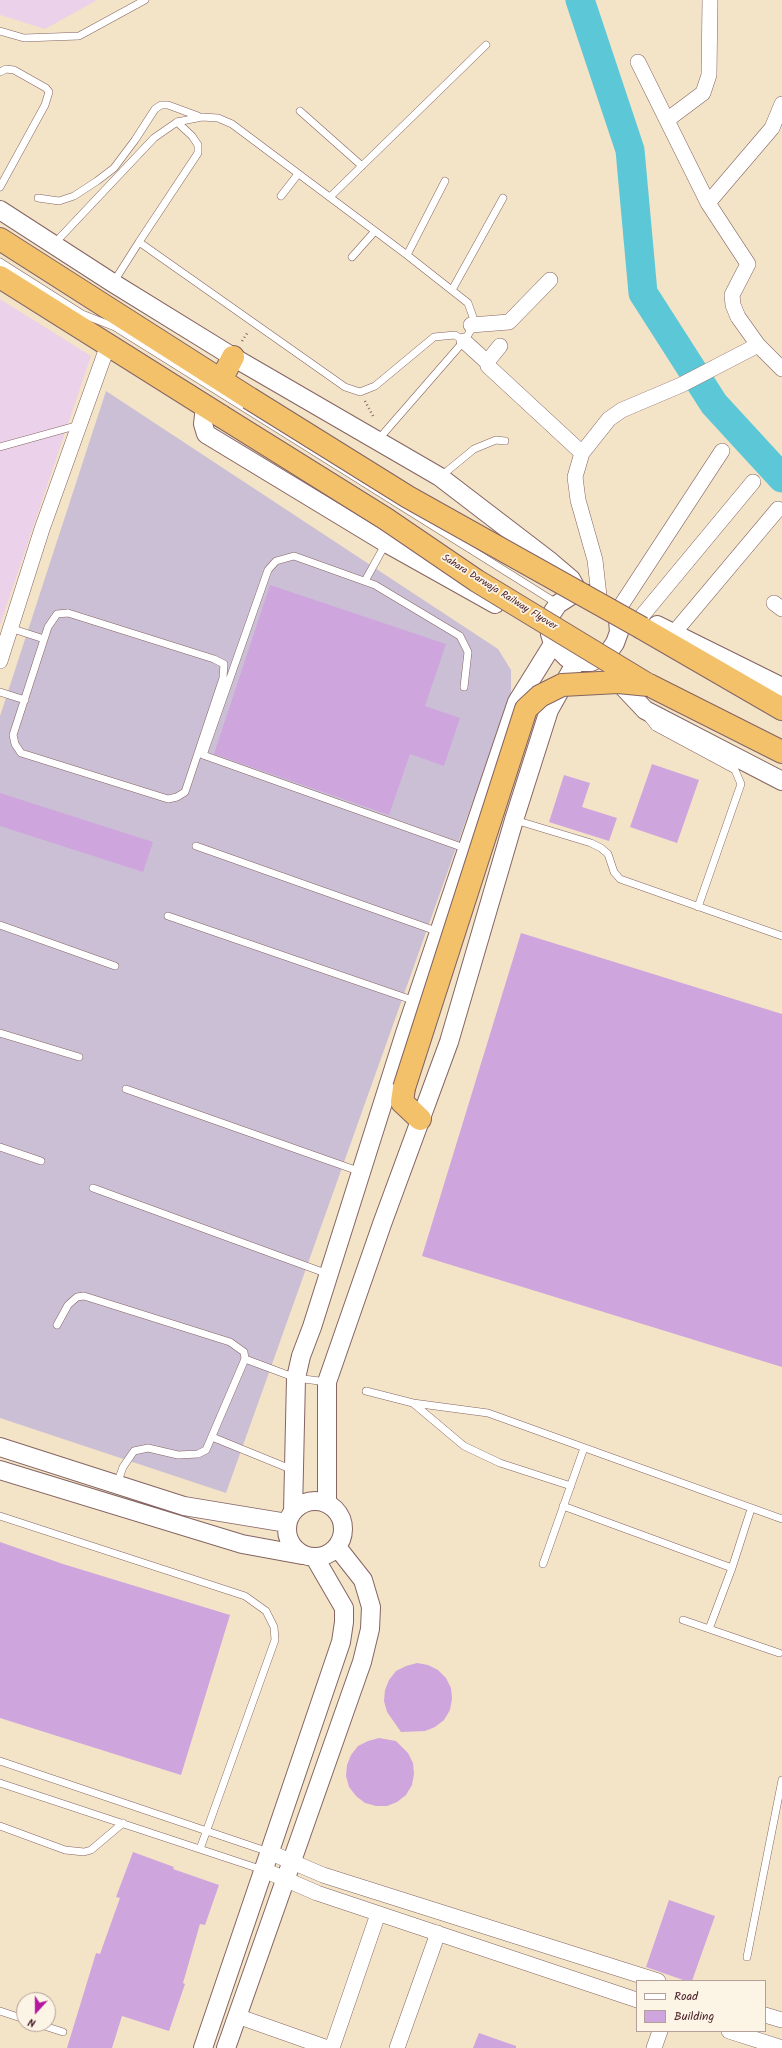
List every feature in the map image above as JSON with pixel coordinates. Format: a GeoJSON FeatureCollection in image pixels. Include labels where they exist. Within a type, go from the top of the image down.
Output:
{"type":"FeatureCollection","features":[{"type":"Feature","properties":{"kind":"highway"},"geometry":{"type":"LineString","coordinates":[[0,240],[408,497],[636,624],[782,709]]}},
{"type":"Feature","properties":{"kind":"highway","name":"Sahara Darwaja Railway Flyover"},"geometry":{"type":"LineString","coordinates":[[0,277],[111,336],[213,411],[386,519],[477,581],[650,685],[782,752]]}},
{"type":"Feature","properties":{"kind":"highway"},"geometry":{"type":"LineString","coordinates":[[221,380],[233,357]]}},
{"type":"Feature","properties":{"kind":"highway"},"geometry":{"type":"LineString","coordinates":[[420,1119],[402,1102],[404,1088],[526,709],[540,696],[562,684],[618,682],[650,685]]}},
{"type":"Feature","properties":{"kind":"street"},"geometry":{"type":"LineString","coordinates":[[667,120],[703,93],[709,75],[710,0]]}},
{"type":"Feature","properties":{"kind":"street"},"geometry":{"type":"LineString","coordinates":[[638,62],[708,203],[748,264],[732,295],[733,305],[738,317],[758,345],[782,369]]}},
{"type":"Feature","properties":{"kind":"street"},"geometry":{"type":"LineString","coordinates":[[708,203],[772,128],[782,104]]}},
{"type":"Feature","properties":{"kind":"street"},"geometry":{"type":"LineString","coordinates":[[0,210],[113,283],[233,357],[380,438],[440,477],[551,562],[570,578],[580,593]]}},
{"type":"Feature","properties":{"kind":"street"},"geometry":{"type":"LineString","coordinates":[[471,325],[509,322],[550,280]]}},
{"type":"Feature","properties":{"kind":"street"},"geometry":{"type":"LineString","coordinates":[[0,660],[42,529],[111,336]]}},
{"type":"Feature","properties":{"kind":"street"},"geometry":{"type":"LineString","coordinates":[[464,341],[486,362],[488,366],[582,452]]}},
{"type":"Feature","properties":{"kind":"street"},"geometry":{"type":"LineString","coordinates":[[599,596],[595,560],[578,500],[575,476],[582,452],[609,419],[622,410],[682,385],[709,369],[758,345]]}},
{"type":"Feature","properties":{"kind":"street"},"geometry":{"type":"LineString","coordinates":[[486,362],[500,346]]}},
{"type":"Feature","properties":{"kind":"street"},"geometry":{"type":"LineString","coordinates":[[213,411],[202,424],[206,434],[386,543],[551,639],[559,652],[576,662],[591,662],[599,660],[608,653],[615,643],[618,626],[616,610],[722,451]]}},
{"type":"Feature","properties":{"kind":"street"},"geometry":{"type":"LineString","coordinates":[[641,616],[753,482]]}},
{"type":"Feature","properties":{"kind":"street"},"geometry":{"type":"LineString","coordinates":[[673,634],[778,509]]}},
{"type":"Feature","properties":{"kind":"street"},"geometry":{"type":"LineString","coordinates":[[203,2048],[341,1642],[344,1622],[344,1608],[309,1556],[292,1547],[287,1536],[290,1518],[293,1470],[296,1378],[301,1356],[329,1274],[415,1001],[517,702],[551,639],[551,618],[558,604],[572,595],[580,593],[599,596],[616,610],[641,616],[673,634],[782,687]]}},
{"type":"Feature","properties":{"kind":"street"},"geometry":{"type":"LineString","coordinates":[[599,660],[645,710],[782,781]]}},
{"type":"Feature","properties":{"kind":"street"},"geometry":{"type":"LineString","coordinates":[[327,1504],[327,1382],[420,1119],[449,1042],[514,820],[549,710],[562,684],[576,662]]}},
{"type":"Feature","properties":{"kind":"street"},"geometry":{"type":"LineString","coordinates":[[0,1447],[184,1506],[290,1518]]}},
{"type":"Feature","properties":{"kind":"street"},"geometry":{"type":"LineString","coordinates":[[0,1470],[242,1544],[309,1556],[327,1555],[337,1547],[342,1536],[342,1523],[337,1512],[327,1504],[315,1501],[302,1504],[290,1518]]}},
{"type":"Feature","properties":{"kind":"street"},"geometry":{"type":"LineString","coordinates":[[226,2048],[362,1662],[370,1629],[371,1607],[362,1580],[337,1547]]}},
{"type":"Feature","properties":{"kind":"street"},"geometry":{"type":"LineString","coordinates":[[269,1852],[323,1875],[655,1980]]}},
{"type":"Feature","properties":{"kind":"street"},"geometry":{"type":"LineString","coordinates":[[264,1870],[317,1893],[636,2000]]}},
{"type":"Feature","properties":{"kind":"street"},"geometry":{"type":"LineString","coordinates":[[418,1927],[424,1907]]}},
{"type":"Feature","properties":{"kind":"street"},"geometry":{"type":"LineString","coordinates":[[332,2048],[378,1914]]}},
{"type":"Feature","properties":{"kind":"street"},"geometry":{"type":"LineString","coordinates":[[397,2048],[438,1933]]}},
{"type":"Feature","properties":{"kind":"street"},"geometry":{"type":"LineString","coordinates":[[766,2014],[782,2020]]}},
{"type":"Feature","properties":{"kind":"street"},"geometry":{"type":"LineString","coordinates":[[237,2016],[328,2048]]}},
{"type":"Feature","properties":{"kind":"street"},"geometry":{"type":"LineString","coordinates":[[654,2048],[660,2032]]}},
{"type":"Feature","properties":{"kind":"street"},"geometry":{"type":"LineString","coordinates":[[732,2032],[782,2048]]}},
{"type":"Feature","properties":{"kind":"lane"},"geometry":{"type":"LineString","coordinates":[[0,31],[24,38],[79,36],[145,0]]}},
{"type":"Feature","properties":{"kind":"lane"},"geometry":{"type":"LineString","coordinates":[[330,197],[486,45]]}},
{"type":"Feature","properties":{"kind":"lane"},"geometry":{"type":"LineString","coordinates":[[0,72],[6,69],[14,70],[46,88],[49,92],[45,105],[0,187]]}},
{"type":"Feature","properties":{"kind":"lane"},"geometry":{"type":"LineString","coordinates":[[38,198],[59,201],[74,196],[97,181],[114,168],[135,140],[155,109],[161,105],[168,105],[202,117]]}},
{"type":"Feature","properties":{"kind":"lane"},"geometry":{"type":"LineString","coordinates":[[300,111],[362,166]]}},
{"type":"Feature","properties":{"kind":"lane"},"geometry":{"type":"LineString","coordinates":[[53,245],[154,138],[177,122],[202,117],[218,118],[232,124],[468,302],[473,317],[471,330],[464,341],[380,438]]}},
{"type":"Feature","properties":{"kind":"lane"},"geometry":{"type":"LineString","coordinates":[[113,283],[198,153],[198,145],[192,136],[177,122]]}},
{"type":"Feature","properties":{"kind":"lane"},"geometry":{"type":"LineString","coordinates":[[281,196],[298,174]]}},
{"type":"Feature","properties":{"kind":"lane"},"geometry":{"type":"LineString","coordinates":[[407,255],[445,181]]}},
{"type":"Feature","properties":{"kind":"lane"},"geometry":{"type":"LineString","coordinates":[[452,290],[503,198]]}},
{"type":"Feature","properties":{"kind":"lane"},"geometry":{"type":"LineString","coordinates":[[352,257],[375,231]]}},
{"type":"Feature","properties":{"kind":"lane"},"geometry":{"type":"LineString","coordinates":[[139,242],[345,387],[360,392],[375,386],[434,337],[455,335],[464,341]]}},
{"type":"Feature","properties":{"kind":"lane"},"geometry":{"type":"LineString","coordinates":[[0,246],[89,304],[111,336]]}},
{"type":"Feature","properties":{"kind":"lane"},"geometry":{"type":"LineString","coordinates":[[0,262],[82,314],[111,336],[558,604]]}},
{"type":"Feature","properties":{"kind":"lane"},"geometry":{"type":"LineString","coordinates":[[0,447],[79,424]]}},
{"type":"Feature","properties":{"kind":"lane"},"geometry":{"type":"LineString","coordinates":[[440,477],[474,449],[496,440],[505,441]]}},
{"type":"Feature","properties":{"kind":"lane"},"geometry":{"type":"LineString","coordinates":[[365,581],[386,543]]}},
{"type":"Feature","properties":{"kind":"lane"},"geometry":{"type":"LineString","coordinates":[[464,687],[468,652],[460,636],[365,581],[294,556],[276,561],[268,570],[203,755],[467,849]]}},
{"type":"Feature","properties":{"kind":"lane"},"geometry":{"type":"LineString","coordinates":[[68,613],[214,659],[224,664],[223,678],[185,792],[177,797],[168,799],[21,752],[14,744],[14,735],[25,700],[48,627],[57,614],[68,613]]}},
{"type":"Feature","properties":{"kind":"lane"},"geometry":{"type":"LineString","coordinates":[[10,628],[44,639]]}},
{"type":"Feature","properties":{"kind":"lane"},"geometry":{"type":"LineString","coordinates":[[0,692],[25,700]]}},
{"type":"Feature","properties":{"kind":"lane"},"geometry":{"type":"LineString","coordinates":[[645,710],[649,720],[655,726],[735,770],[741,784],[698,907]]}},
{"type":"Feature","properties":{"kind":"lane"},"geometry":{"type":"LineString","coordinates":[[514,820],[591,843],[608,854],[614,872],[620,879],[782,936]]}},
{"type":"Feature","properties":{"kind":"lane"},"geometry":{"type":"LineString","coordinates":[[196,846],[439,932]]}},
{"type":"Feature","properties":{"kind":"lane"},"geometry":{"type":"LineString","coordinates":[[168,916],[415,1001]]}},
{"type":"Feature","properties":{"kind":"lane"},"geometry":{"type":"LineString","coordinates":[[0,925],[115,966]]}},
{"type":"Feature","properties":{"kind":"lane"},"geometry":{"type":"LineString","coordinates":[[0,1033],[79,1057]]}},
{"type":"Feature","properties":{"kind":"lane"},"geometry":{"type":"LineString","coordinates":[[126,1089],[361,1172]]}},
{"type":"Feature","properties":{"kind":"lane"},"geometry":{"type":"LineString","coordinates":[[0,1146],[41,1161]]}},
{"type":"Feature","properties":{"kind":"lane"},"geometry":{"type":"LineString","coordinates":[[93,1188],[329,1274]]}},
{"type":"Feature","properties":{"kind":"lane"},"geometry":{"type":"LineString","coordinates":[[57,1324],[68,1305],[77,1297],[84,1296],[230,1342],[244,1352],[245,1358],[206,1450],[198,1454],[178,1455],[148,1448],[134,1451],[123,1467],[117,1484]]}},
{"type":"Feature","properties":{"kind":"lane"},"geometry":{"type":"LineString","coordinates":[[245,1358],[296,1378],[327,1382]]}},
{"type":"Feature","properties":{"kind":"lane"},"geometry":{"type":"LineString","coordinates":[[366,1391],[413,1404],[488,1413],[782,1519]]}},
{"type":"Feature","properties":{"kind":"lane"},"geometry":{"type":"LineString","coordinates":[[413,1404],[464,1446],[500,1463],[570,1486]]}},
{"type":"Feature","properties":{"kind":"lane"},"geometry":{"type":"LineString","coordinates":[[212,1437],[293,1470]]}},
{"type":"Feature","properties":{"kind":"lane"},"geometry":{"type":"LineString","coordinates":[[544,1564],[584,1448]]}},
{"type":"Feature","properties":{"kind":"lane"},"geometry":{"type":"LineString","coordinates":[[563,1506],[732,1568]]}},
{"type":"Feature","properties":{"kind":"lane"},"geometry":{"type":"LineString","coordinates":[[709,1629],[752,1509]]}},
{"type":"Feature","properties":{"kind":"lane"},"geometry":{"type":"LineString","coordinates":[[0,1516],[245,1596],[266,1611],[274,1627],[275,1640],[200,1849]]}},
{"type":"Feature","properties":{"kind":"lane"},"geometry":{"type":"LineString","coordinates":[[683,1620],[779,1653]]}},
{"type":"Feature","properties":{"kind":"lane"},"geometry":{"type":"LineString","coordinates":[[0,1761],[269,1852]]}},
{"type":"Feature","properties":{"kind":"lane"},"geometry":{"type":"LineString","coordinates":[[746,1957],[782,1780]]}},
{"type":"Feature","properties":{"kind":"lane"},"geometry":{"type":"LineString","coordinates":[[0,1783],[264,1870]]}},
{"type":"Feature","properties":{"kind":"lane"},"geometry":{"type":"LineString","coordinates":[[0,1826],[65,1850],[84,1852],[91,1850],[123,1823]]}},
{"type":"Feature","properties":{"kind":"lane"},"geometry":{"type":"LineString","coordinates":[[0,2011],[16,2016]]}},
{"type":"Feature","properties":{"kind":"lane"},"geometry":{"type":"LineString","coordinates":[[56,2030],[63,2032]]}},
{"type":"Feature","properties":{"kind":"path"},"geometry":{"type":"LineString","coordinates":[[360,392],[380,438]]}},
{"type":"Feature","properties":{"kind":"shaded area"},"geometry":{"type":"Polygon","coordinates":[[[0,0],[97,0],[45,29],[0,15],[0,0]]]}},
{"type":"Feature","properties":{"kind":"shaded area"},"geometry":{"type":"Polygon","coordinates":[[[0,299],[91,356],[0,625],[0,299]]]}},
{"type":"Feature","properties":{"kind":"shaded area"},"geometry":{"type":"Polygon","coordinates":[[[106,391],[498,649],[511,670],[511,694],[226,1493],[0,1418],[0,716],[106,391]]]}},
{"type":"Feature","properties":{"kind":"building"},"geometry":{"type":"Polygon","coordinates":[[[270,585],[446,644],[425,706],[460,718],[444,766],[410,754],[389,815],[214,754],[270,585]]]}},
{"type":"Feature","properties":{"kind":"building"},"geometry":{"type":"Polygon","coordinates":[[[652,764],[699,780],[677,843],[630,827],[652,764]]]}},
{"type":"Feature","properties":{"kind":"building"},"geometry":{"type":"Polygon","coordinates":[[[564,775],[590,783],[582,807],[617,818],[609,841],[549,822],[564,775]]]}},
{"type":"Feature","properties":{"kind":"building"},"geometry":{"type":"Polygon","coordinates":[[[0,793],[153,842],[143,872],[0,826],[0,793]]]}},
{"type":"Feature","properties":{"kind":"building"},"geometry":{"type":"Polygon","coordinates":[[[521,933],[782,1014],[782,1367],[422,1256],[521,933]]]}},
{"type":"Feature","properties":{"kind":"building"},"geometry":{"type":"Polygon","coordinates":[[[0,1542],[63,1564],[230,1615],[181,1775],[0,1718],[0,1542]]]}},
{"type":"Feature","properties":{"kind":"building"},"geometry":{"type":"Polygon","coordinates":[[[417,1663],[428,1665],[438,1670],[446,1678],[451,1688],[452,1699],[450,1710],[444,1720],[435,1727],[425,1731],[401,1732],[387,1712],[384,1701],[385,1690],[389,1680],[396,1671],[417,1663]]]}},
{"type":"Feature","properties":{"kind":"building"},"geometry":{"type":"Polygon","coordinates":[[[379,1738],[396,1741],[408,1753],[413,1763],[414,1774],[412,1785],[406,1795],[397,1802],[387,1806],[376,1806],[365,1803],[356,1796],[349,1787],[346,1776],[347,1765],[351,1755],[358,1746],[379,1738]]]}},
{"type":"Feature","properties":{"kind":"building"},"geometry":{"type":"Polygon","coordinates":[[[133,1852],[174,1867],[173,1869],[219,1885],[205,1925],[200,1924],[183,1983],[185,1984],[169,2031],[122,2016],[112,2048],[67,2048],[96,1953],[100,1954],[120,1898],[116,1897],[133,1852]]]}},
{"type":"Feature","properties":{"kind":"building"},"geometry":{"type":"Polygon","coordinates":[[[669,1900],[715,1916],[692,1980],[683,1980],[646,1967],[669,1900]]]}},
{"type":"Feature","properties":{"kind":"building"},"geometry":{"type":"Polygon","coordinates":[[[479,2033],[516,2046],[516,2048],[473,2048],[479,2033]]]}},
{"type":"Feature","properties":{"kind":"waterway"},"geometry":{"type":"LineString","coordinates":[[580,0],[630,150],[643,293],[714,404],[782,478]]}}]}
